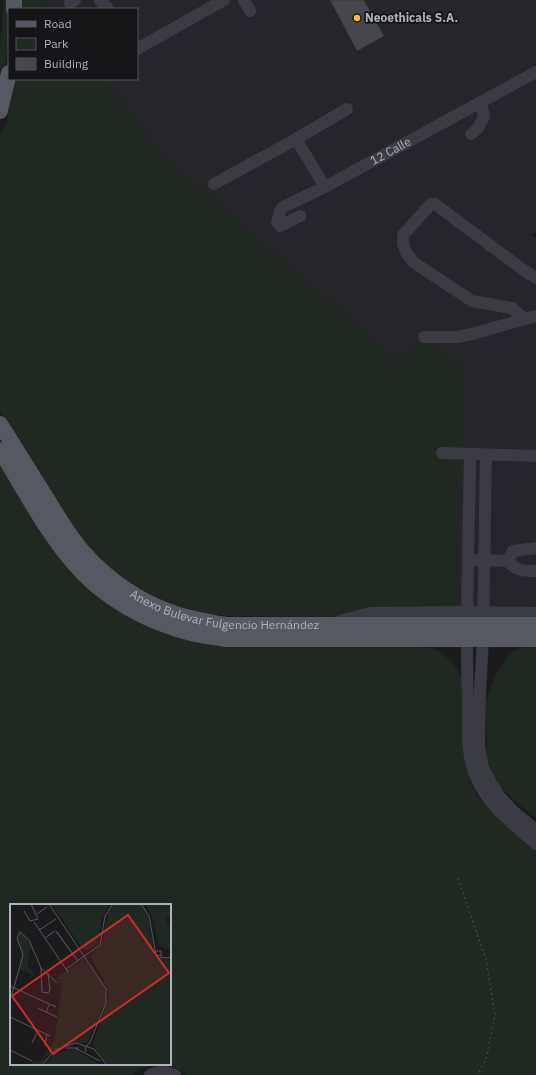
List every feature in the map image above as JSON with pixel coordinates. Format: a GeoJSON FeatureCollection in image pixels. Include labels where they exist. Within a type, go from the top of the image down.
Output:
{"type":"FeatureCollection","features":[{"type":"Feature","properties":{"kind":"main road"},"geometry":{"type":"LineString","coordinates":[[0,111],[8,77]]}},
{"type":"Feature","properties":{"kind":"main road","name":"Anexo Bulevar Fulgencio Hernández"},"geometry":{"type":"LineString","coordinates":[[0,424],[66,530],[82,552],[123,588],[147,602],[172,613],[199,621],[226,625],[536,625]]}},
{"type":"Feature","properties":{"kind":"main road","name":"Anexo Bulevar Fulgencio Hernández"},"geometry":{"type":"LineString","coordinates":[[0,450],[54,538],[72,561],[92,582],[115,600],[141,615],[168,626],[196,634],[225,639],[466,625]]}},
{"type":"Feature","properties":{"kind":"main road","name":"Anexo Bulevar Fulgencio Hernández"},"geometry":{"type":"LineString","coordinates":[[483,625],[536,639]]}},
{"type":"Feature","properties":{"kind":"lane"},"geometry":{"type":"LineString","coordinates":[[100,0],[107,8]]}},
{"type":"Feature","properties":{"kind":"lane"},"geometry":{"type":"LineString","coordinates":[[138,46],[208,4],[224,0]]}},
{"type":"Feature","properties":{"kind":"lane"},"geometry":{"type":"LineString","coordinates":[[244,0],[250,11]]}},
{"type":"Feature","properties":{"kind":"lane","name":"12 Calle"},"geometry":{"type":"LineString","coordinates":[[300,216],[280,226],[277,222],[283,207],[325,187],[536,72]]}},
{"type":"Feature","properties":{"kind":"lane"},"geometry":{"type":"LineString","coordinates":[[471,134],[477,129],[484,116],[479,103]]}},
{"type":"Feature","properties":{"kind":"lane"},"geometry":{"type":"LineString","coordinates":[[214,184],[347,109]]}},
{"type":"Feature","properties":{"kind":"lane"},"geometry":{"type":"LineString","coordinates":[[296,139],[325,187]]}},
{"type":"Feature","properties":{"kind":"lane"},"geometry":{"type":"LineString","coordinates":[[530,317],[512,308],[472,302],[413,262],[406,252],[403,244],[403,235],[431,204],[435,204],[536,278]]}},
{"type":"Feature","properties":{"kind":"lane"},"geometry":{"type":"LineString","coordinates":[[424,336],[457,337],[530,317]]}},
{"type":"Feature","properties":{"kind":"lane"},"geometry":{"type":"LineString","coordinates":[[442,453],[536,456]]}},
{"type":"Feature","properties":{"kind":"lane"},"geometry":{"type":"LineString","coordinates":[[470,454],[466,625],[468,748],[474,772],[480,785],[493,805],[536,844]]}},
{"type":"Feature","properties":{"kind":"lane"},"geometry":{"type":"LineString","coordinates":[[486,455],[479,746],[483,767],[500,797],[514,812],[536,830]]}},
{"type":"Feature","properties":{"kind":"lane"},"geometry":{"type":"LineString","coordinates":[[508,561],[513,551],[536,548]]}},
{"type":"Feature","properties":{"kind":"lane"},"geometry":{"type":"LineString","coordinates":[[468,560],[508,561],[513,567],[522,571],[536,571]]}},
{"type":"Feature","properties":{"kind":"lane"},"geometry":{"type":"LineString","coordinates":[[466,625],[483,625],[536,613]]}},
{"type":"Feature","properties":{"kind":"lane"},"geometry":{"type":"LineString","coordinates":[[468,702],[480,702]]}},
{"type":"Feature","properties":{"kind":"lane"},"geometry":{"type":"LineString","coordinates":[[150,1075],[154,1073],[166,1072],[175,1075]]}},
{"type":"Feature","properties":{"kind":"path"},"geometry":{"type":"LineString","coordinates":[[458,878],[486,960],[495,1015],[486,1060],[477,1075]]}},
{"type":"Feature","properties":{"kind":"shaded area"},"geometry":{"type":"Polygon","coordinates":[[[44,0],[536,0],[536,232],[531,235],[536,238],[536,611],[456,611],[396,360],[159,153],[106,80],[138,80],[138,8],[48,8],[44,0]]]}},
{"type":"Feature","properties":{"kind":"green space"},"geometry":{"type":"Polygon","coordinates":[[[3,0],[8,0],[7,55],[0,92],[0,45],[4,7],[3,0]]]}},
{"type":"Feature","properties":{"kind":"green space"},"geometry":{"type":"Polygon","coordinates":[[[21,0],[44,0],[48,8],[21,8],[21,0]]]}},
{"type":"Feature","properties":{"kind":"green space"},"geometry":{"type":"Polygon","coordinates":[[[16,80],[106,80],[159,153],[396,360],[424,340],[465,370],[456,611],[353,612],[330,617],[230,616],[200,613],[164,603],[131,588],[101,565],[76,534],[0,412],[0,137],[6,125],[16,80]]]}},
{"type":"Feature","properties":{"kind":"green space"},"geometry":{"type":"Polygon","coordinates":[[[0,461],[112,603],[388,644],[435,649],[451,661],[465,681],[470,781],[477,796],[536,851],[536,1075],[187,1075],[178,1069],[166,1065],[171,1065],[171,904],[10,904],[10,1065],[151,1065],[140,1069],[132,1075],[0,1075],[0,461]]]}},
{"type":"Feature","properties":{"kind":"green space"},"geometry":{"type":"Polygon","coordinates":[[[524,646],[536,646],[536,818],[499,787],[487,759],[486,703],[494,677],[510,654],[524,646]]]}},
{"type":"Feature","properties":{"kind":"building","name":"Neoethicals S.A."},"geometry":{"type":"Polygon","coordinates":[[[330,0],[364,0],[384,36],[357,51],[330,0]]]}},
{"type":"Feature","properties":{"kind":"place","name":"Neoethicals S.A."},"geometry":{"type":"Point","coordinates":[357,18]}}]}
